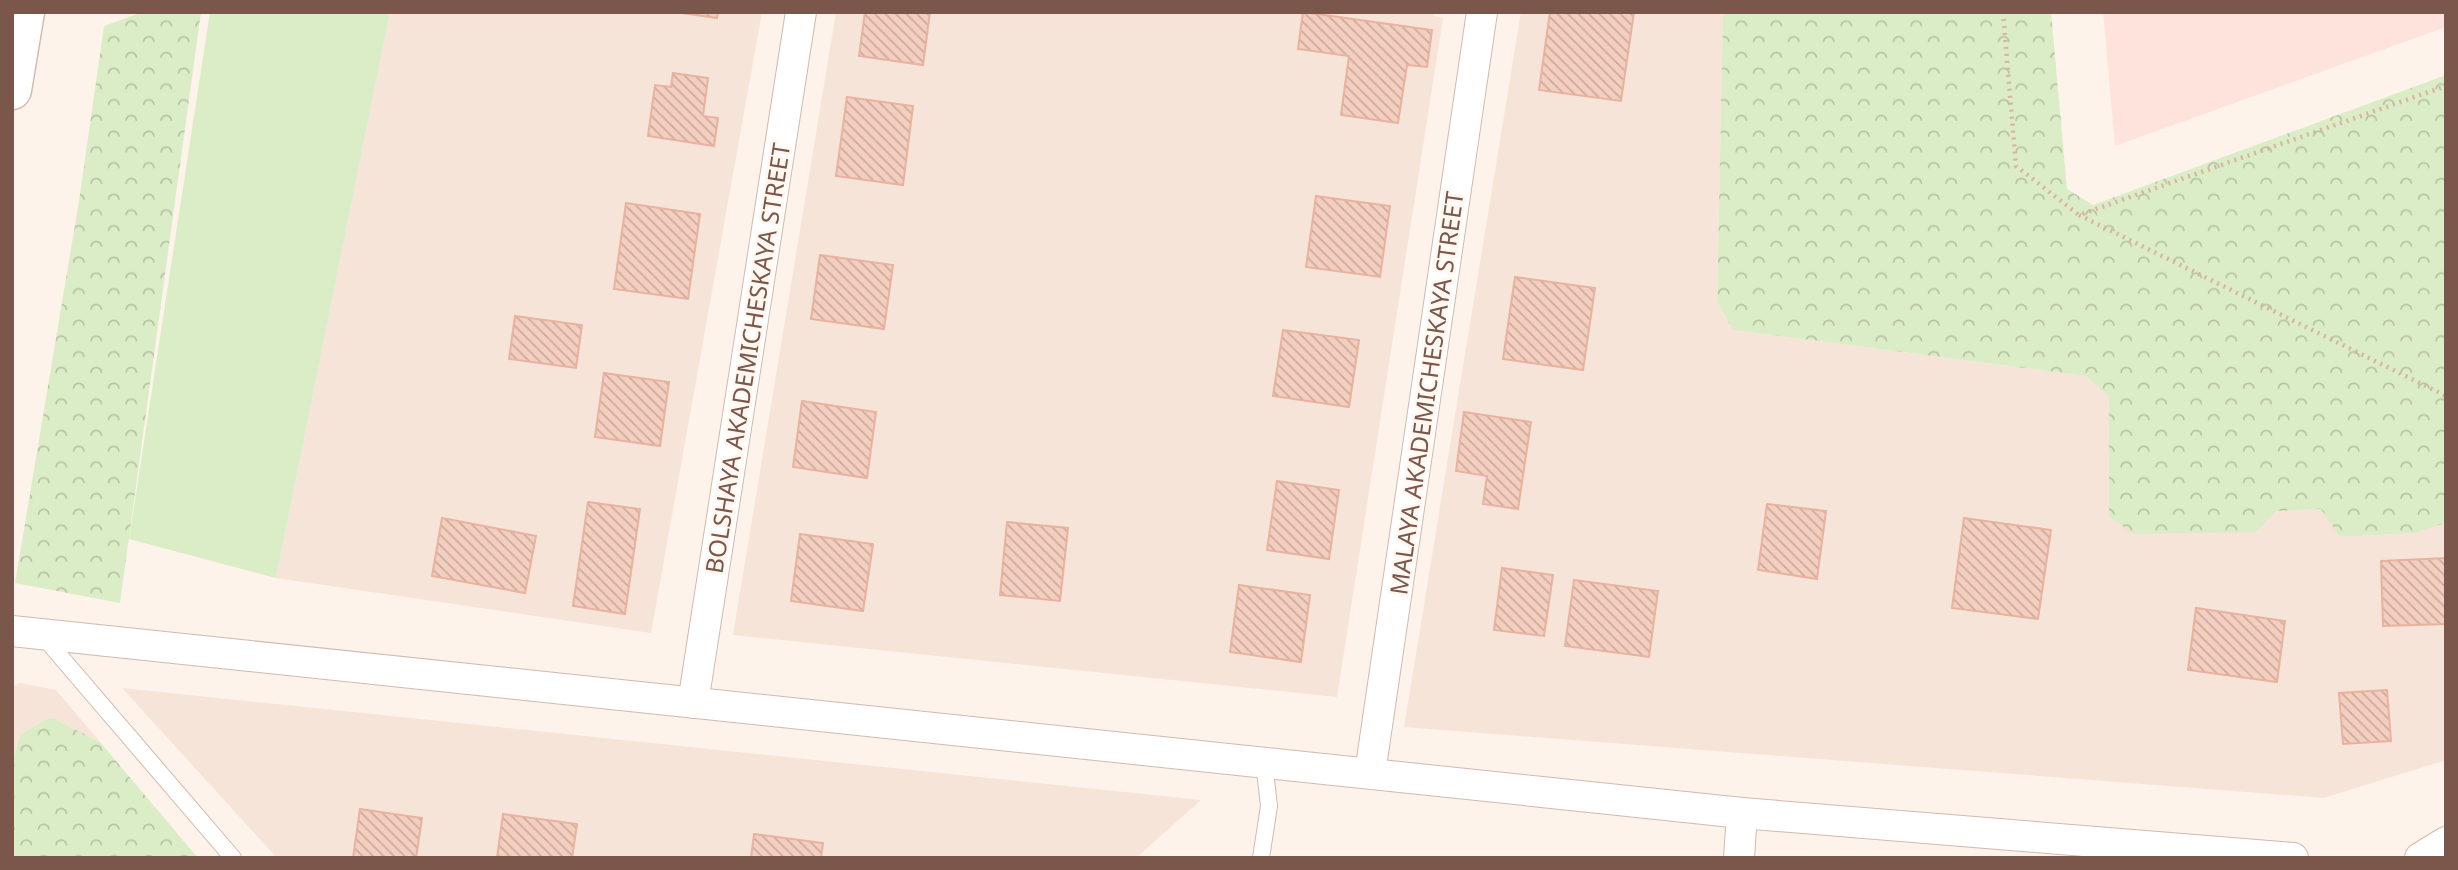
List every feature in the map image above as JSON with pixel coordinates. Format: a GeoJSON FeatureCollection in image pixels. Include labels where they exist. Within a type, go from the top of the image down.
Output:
{"type":"FeatureCollection","features":[{"type":"Feature","properties":{"kind":"main road"},"geometry":{"type":"LineString","coordinates":[[12,90],[25,12]]}},
{"type":"Feature","properties":{"kind":"street","name":"BOLSHAYA AKADEMICHESKAYA STREET"},"geometry":{"type":"LineString","coordinates":[[693,703],[801,12]]}},
{"type":"Feature","properties":{"kind":"street","name":"MALAYA AKADEMICHESKAYA STREET"},"geometry":{"type":"LineString","coordinates":[[1370,773],[1482,12]]}},
{"type":"Feature","properties":{"kind":"street"},"geometry":{"type":"LineString","coordinates":[[12,631],[1742,813],[2292,858]]}},
{"type":"Feature","properties":{"kind":"street"},"geometry":{"type":"LineString","coordinates":[[1739,858],[1742,813]]}},
{"type":"Feature","properties":{"kind":"street"},"geometry":{"type":"LineString","coordinates":[[2420,858],[2446,842]]}},
{"type":"Feature","properties":{"kind":"lane"},"geometry":{"type":"LineString","coordinates":[[42,635],[233,858]]}},
{"type":"Feature","properties":{"kind":"lane"},"geometry":{"type":"LineString","coordinates":[[1261,858],[1269,806],[1264,762]]}},
{"type":"Feature","properties":{"kind":"path"},"geometry":{"type":"LineString","coordinates":[[2003,12],[2016,166],[2079,215],[2446,396]]}},
{"type":"Feature","properties":{"kind":"path"},"geometry":{"type":"LineString","coordinates":[[2079,215],[2446,86]]}},
{"type":"Feature","properties":{"kind":"shaded area"},"geometry":{"type":"Polygon","coordinates":[[[390,12],[762,12],[651,633],[276,578],[390,12]]]}},
{"type":"Feature","properties":{"kind":"shaded area"},"geometry":{"type":"Polygon","coordinates":[[[836,12],[1434,12],[1434,16],[1443,18],[1337,697],[733,635],[836,12]]]}},
{"type":"Feature","properties":{"kind":"shaded area"},"geometry":{"type":"Polygon","coordinates":[[[1521,12],[1723,12],[1717,302],[1733,330],[2086,376],[2109,395],[2109,516],[2322,509],[2340,537],[2415,533],[2446,523],[2446,760],[2324,798],[1404,727],[1521,12]]]}},
{"type":"Feature","properties":{"kind":"shaded area"},"geometry":{"type":"Polygon","coordinates":[[[2103,12],[2446,12],[2446,27],[2115,146],[2103,12]]]}},
{"type":"Feature","properties":{"kind":"shaded area"},"geometry":{"type":"Polygon","coordinates":[[[20,683],[56,690],[100,742],[51,717],[20,734],[12,764],[12,686],[20,683]]]}},
{"type":"Feature","properties":{"kind":"shaded area"},"geometry":{"type":"Polygon","coordinates":[[[122,688],[1201,800],[1136,858],[277,858],[122,688]]]}},
{"type":"Feature","properties":{"kind":"green space"},"geometry":{"type":"Polygon","coordinates":[[[143,12],[201,12],[120,603],[15,583],[79,201],[104,26],[143,12]]]}},
{"type":"Feature","properties":{"kind":"green space"},"geometry":{"type":"Polygon","coordinates":[[[210,12],[390,12],[276,578],[129,539],[210,12]]]}},
{"type":"Feature","properties":{"kind":"green space"},"geometry":{"type":"Polygon","coordinates":[[[1723,12],[2051,12],[2067,189],[2093,205],[2446,75],[2446,523],[2415,533],[2340,537],[2321,509],[2276,511],[2256,532],[2134,534],[2109,517],[2109,396],[2086,376],[1733,330],[1717,302],[1723,12]]]}},
{"type":"Feature","properties":{"kind":"green space"},"geometry":{"type":"Polygon","coordinates":[[[51,717],[100,742],[198,858],[12,858],[12,764],[20,734],[51,717]]]}},
{"type":"Feature","properties":{"kind":"building"},"geometry":{"type":"Polygon","coordinates":[[[675,12],[718,12],[717,18],[675,12]]]}},
{"type":"Feature","properties":{"kind":"building"},"geometry":{"type":"Polygon","coordinates":[[[865,12],[930,12],[923,65],[859,56],[865,12]]]}},
{"type":"Feature","properties":{"kind":"building"},"geometry":{"type":"Polygon","coordinates":[[[1303,12],[1432,30],[1427,67],[1407,65],[1398,123],[1341,115],[1349,56],[1298,49],[1303,12]]]}},
{"type":"Feature","properties":{"kind":"building"},"geometry":{"type":"Polygon","coordinates":[[[1550,12],[1634,12],[1621,101],[1539,90],[1550,12]]]}},
{"type":"Feature","properties":{"kind":"building"},"geometry":{"type":"Polygon","coordinates":[[[673,73],[708,78],[703,116],[718,118],[714,146],[648,136],[655,85],[671,87],[673,73]]]}},
{"type":"Feature","properties":{"kind":"building"},"geometry":{"type":"Polygon","coordinates":[[[847,97],[913,106],[903,185],[836,176],[847,97]]]}},
{"type":"Feature","properties":{"kind":"building"},"geometry":{"type":"Polygon","coordinates":[[[1316,196],[1390,206],[1380,277],[1306,267],[1316,196]]]}},
{"type":"Feature","properties":{"kind":"building"},"geometry":{"type":"Polygon","coordinates":[[[626,203],[700,214],[688,299],[614,289],[626,203]]]}},
{"type":"Feature","properties":{"kind":"building"},"geometry":{"type":"Polygon","coordinates":[[[820,255],[893,265],[884,329],[811,319],[820,255]]]}},
{"type":"Feature","properties":{"kind":"building"},"geometry":{"type":"Polygon","coordinates":[[[1515,277],[1595,288],[1583,370],[1503,359],[1515,277]]]}},
{"type":"Feature","properties":{"kind":"building"},"geometry":{"type":"Polygon","coordinates":[[[515,316],[582,325],[576,368],[509,359],[515,316]]]}},
{"type":"Feature","properties":{"kind":"building"},"geometry":{"type":"Polygon","coordinates":[[[1283,330],[1359,340],[1349,407],[1273,396],[1283,330]]]}},
{"type":"Feature","properties":{"kind":"building"},"geometry":{"type":"Polygon","coordinates":[[[604,373],[669,382],[660,446],[595,437],[604,373]]]}},
{"type":"Feature","properties":{"kind":"building"},"geometry":{"type":"Polygon","coordinates":[[[802,401],[876,412],[867,478],[793,467],[802,401]]]}},
{"type":"Feature","properties":{"kind":"building"},"geometry":{"type":"Polygon","coordinates":[[[1464,412],[1531,422],[1518,509],[1483,504],[1487,476],[1456,471],[1464,412]]]}},
{"type":"Feature","properties":{"kind":"building"},"geometry":{"type":"Polygon","coordinates":[[[1277,481],[1339,490],[1329,559],[1267,550],[1277,481]]]}},
{"type":"Feature","properties":{"kind":"building"},"geometry":{"type":"Polygon","coordinates":[[[588,502],[640,509],[625,614],[573,606],[588,502]]]}},
{"type":"Feature","properties":{"kind":"building"},"geometry":{"type":"Polygon","coordinates":[[[1767,504],[1826,511],[1817,579],[1758,570],[1767,504]]]}},
{"type":"Feature","properties":{"kind":"building"},"geometry":{"type":"Polygon","coordinates":[[[442,518],[536,536],[525,593],[432,576],[442,518]]]}},
{"type":"Feature","properties":{"kind":"building"},"geometry":{"type":"Polygon","coordinates":[[[1964,518],[2051,530],[2038,619],[1952,608],[1964,518]]]}},
{"type":"Feature","properties":{"kind":"building"},"geometry":{"type":"Polygon","coordinates":[[[1007,522],[1068,528],[1060,601],[1000,595],[1007,522]]]}},
{"type":"Feature","properties":{"kind":"building"},"geometry":{"type":"Polygon","coordinates":[[[800,534],[873,544],[863,611],[791,601],[800,534]]]}},
{"type":"Feature","properties":{"kind":"building"},"geometry":{"type":"Polygon","coordinates":[[[2446,558],[2446,624],[2383,626],[2381,561],[2446,558]]]}},
{"type":"Feature","properties":{"kind":"building"},"geometry":{"type":"Polygon","coordinates":[[[1502,568],[1553,575],[1544,636],[1494,630],[1502,568]]]}},
{"type":"Feature","properties":{"kind":"building"},"geometry":{"type":"Polygon","coordinates":[[[1574,580],[1658,591],[1649,657],[1565,646],[1574,580]]]}},
{"type":"Feature","properties":{"kind":"building"},"geometry":{"type":"Polygon","coordinates":[[[1239,585],[1310,595],[1301,662],[1230,652],[1239,585]]]}},
{"type":"Feature","properties":{"kind":"building"},"geometry":{"type":"Polygon","coordinates":[[[2196,608],[2285,621],[2277,682],[2188,670],[2196,608]]]}},
{"type":"Feature","properties":{"kind":"building"},"geometry":{"type":"Polygon","coordinates":[[[2387,690],[2391,741],[2343,744],[2339,693],[2387,690]]]}},
{"type":"Feature","properties":{"kind":"building"},"geometry":{"type":"Polygon","coordinates":[[[360,809],[422,818],[416,858],[353,858],[360,809]]]}},
{"type":"Feature","properties":{"kind":"building"},"geometry":{"type":"Polygon","coordinates":[[[503,814],[577,824],[572,858],[497,858],[503,814]]]}},
{"type":"Feature","properties":{"kind":"building"},"geometry":{"type":"Polygon","coordinates":[[[754,834],[823,843],[821,858],[751,858],[754,834]]]}}]}
